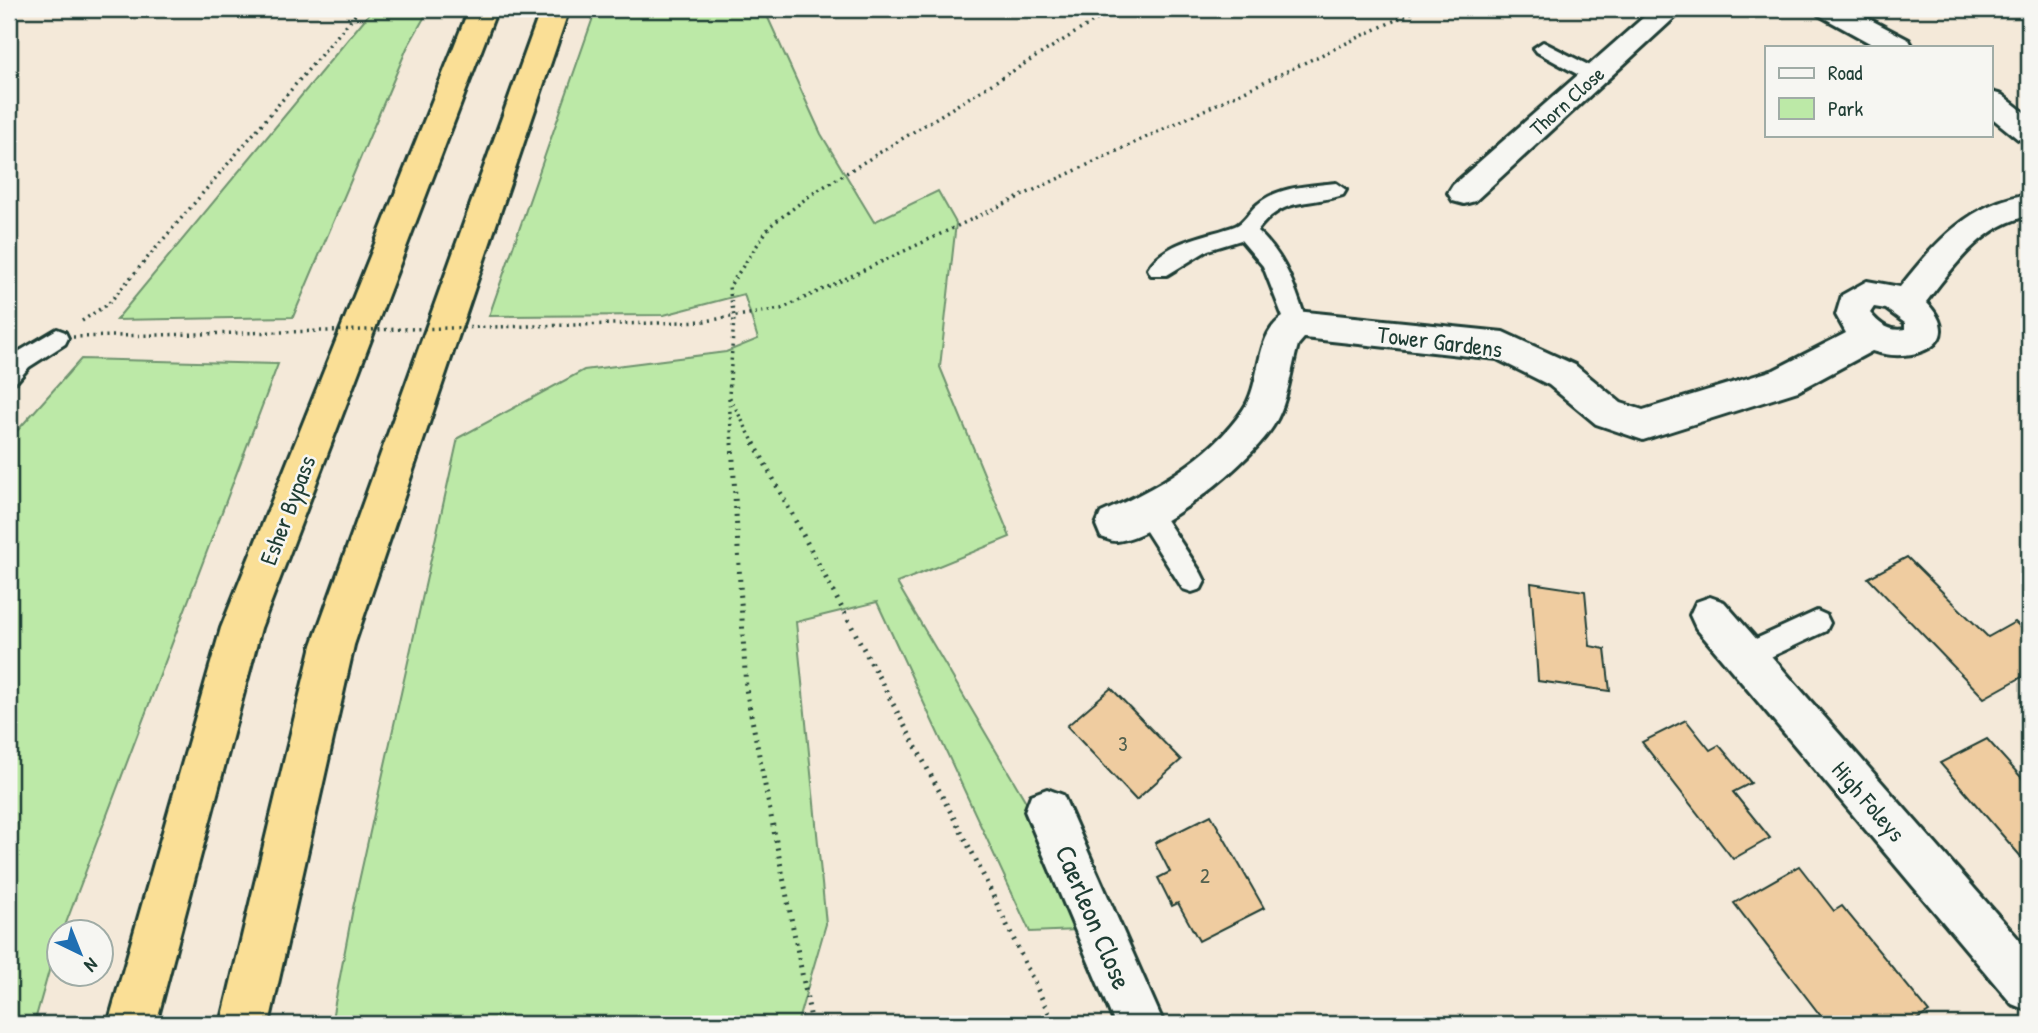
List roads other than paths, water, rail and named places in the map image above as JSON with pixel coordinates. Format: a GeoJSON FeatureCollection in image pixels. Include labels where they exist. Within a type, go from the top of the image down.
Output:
{"type":"FeatureCollection","features":[{"type":"Feature","properties":{"kind":"highway","name":"Esher Bypass"},"geometry":{"type":"LineString","coordinates":[[132,1024],[242,628],[483,9]]}},
{"type":"Feature","properties":{"kind":"highway"},"geometry":{"type":"LineString","coordinates":[[245,1024],[333,645],[555,9]]}},
{"type":"Feature","properties":{"kind":"street","name":"Thorn Close"},"geometry":{"type":"LineString","coordinates":[[1464,193],[1670,9]]}},
{"type":"Feature","properties":{"kind":"street"},"geometry":{"type":"LineString","coordinates":[[1829,9],[1897,46]]}},
{"type":"Feature","properties":{"kind":"street"},"geometry":{"type":"LineString","coordinates":[[1993,104],[2029,132]]}},
{"type":"Feature","properties":{"kind":"street","name":"Tower Gardens"},"geometry":{"type":"LineString","coordinates":[[1296,324],[1503,345],[1562,375],[1609,414],[1643,425],[1784,381],[1871,336],[1903,345],[1913,343],[1923,335],[1922,320],[1906,303],[1971,228],[1994,214],[2029,205]]}},
{"type":"Feature","properties":{"kind":"street"},"geometry":{"type":"LineString","coordinates":[[1130,518],[1163,503],[1223,458],[1261,415],[1282,339],[1296,324]]}},
{"type":"Feature","properties":{"kind":"street","name":"High Foleys"},"geometry":{"type":"LineString","coordinates":[[1710,615],[2029,987]]}},
{"type":"Feature","properties":{"kind":"street","name":"Caerleon Close"},"geometry":{"type":"LineString","coordinates":[[1048,811],[1140,1024]]}},
{"type":"Feature","properties":{"kind":"lane"},"geometry":{"type":"LineString","coordinates":[[1543,48],[1595,76]]}},
{"type":"Feature","properties":{"kind":"lane"},"geometry":{"type":"LineString","coordinates":[[1159,269],[1182,252],[1214,238],[1245,232],[1258,212],[1283,196],[1336,190]]}},
{"type":"Feature","properties":{"kind":"lane"},"geometry":{"type":"LineString","coordinates":[[1245,232],[1261,244],[1278,271],[1296,324]]}},
{"type":"Feature","properties":{"kind":"lane"},"geometry":{"type":"LineString","coordinates":[[9,375],[21,361],[65,337]]}},
{"type":"Feature","properties":{"kind":"lane"},"geometry":{"type":"LineString","coordinates":[[1130,518],[1192,581]]}},
{"type":"Feature","properties":{"kind":"lane"},"geometry":{"type":"LineString","coordinates":[[1745,657],[1817,623]]}}]}
